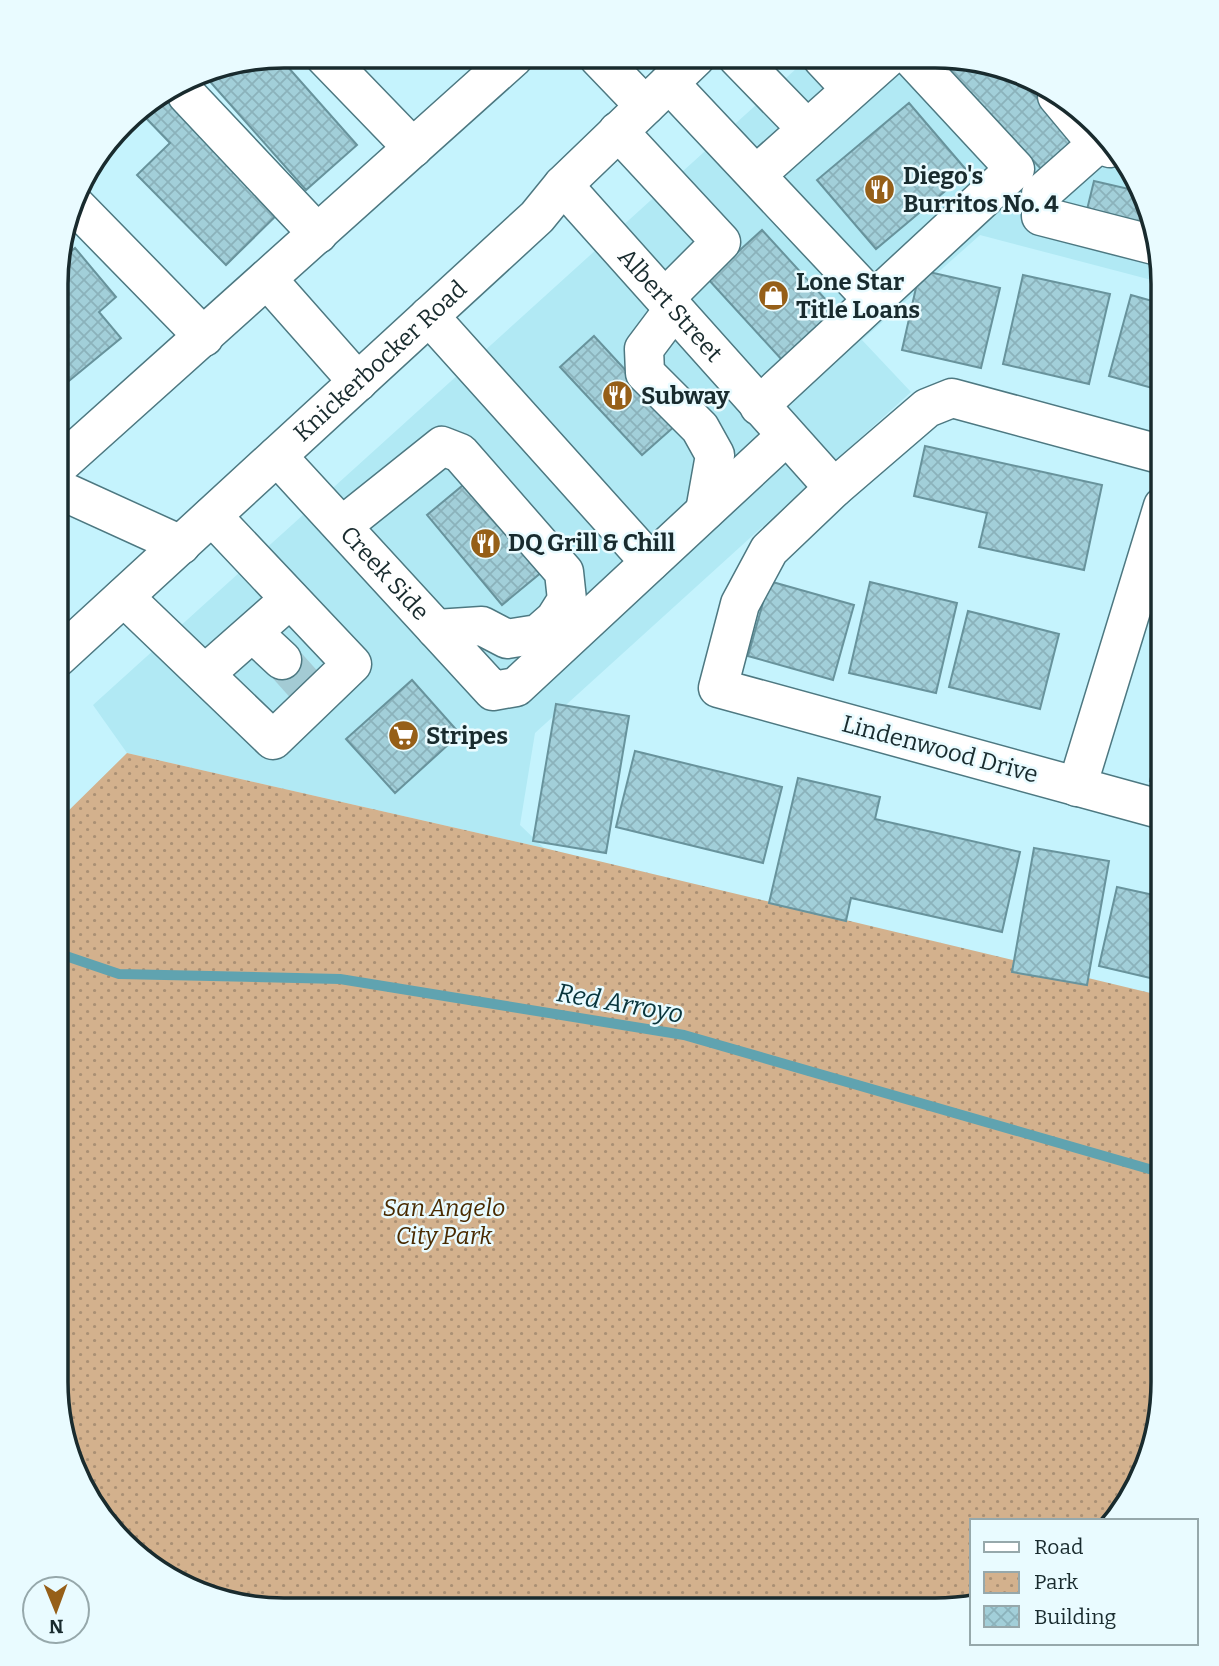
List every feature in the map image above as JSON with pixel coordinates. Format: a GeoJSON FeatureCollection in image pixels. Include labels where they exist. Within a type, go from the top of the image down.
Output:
{"type":"FeatureCollection","features":[{"type":"Feature","properties":{"kind":"street"},"geometry":{"type":"LineString","coordinates":[[336,68],[413,148]]}},
{"type":"Feature","properties":{"kind":"street"},"geometry":{"type":"LineString","coordinates":[[68,457],[502,68]]}},
{"type":"Feature","properties":{"kind":"street"},"geometry":{"type":"LineString","coordinates":[[616,68],[657,94],[756,175],[874,301]]}},
{"type":"Feature","properties":{"kind":"street"},"geometry":{"type":"LineString","coordinates":[[748,68],[807,129]]}},
{"type":"Feature","properties":{"kind":"street"},"geometry":{"type":"LineString","coordinates":[[831,68],[851,89]]}},
{"type":"Feature","properties":{"kind":"street"},"geometry":{"type":"LineString","coordinates":[[756,175],[875,68]]}},
{"type":"Feature","properties":{"kind":"street"},"geometry":{"type":"LineString","coordinates":[[759,406],[1015,169],[921,68]]}},
{"type":"Feature","properties":{"kind":"street"},"geometry":{"type":"LineString","coordinates":[[186,92],[318,233]]}},
{"type":"Feature","properties":{"kind":"street"},"geometry":{"type":"LineString","coordinates":[[657,94],[721,242],[670,304],[644,349],[645,373],[700,428],[715,455],[705,511]]}},
{"type":"Feature","properties":{"kind":"street","name":"Knickerbocker Road"},"geometry":{"type":"LineString","coordinates":[[68,648],[537,217],[563,185],[657,94]]}},
{"type":"Feature","properties":{"kind":"street"},"geometry":{"type":"LineString","coordinates":[[1101,147],[1041,194],[1041,216],[1147,243]]}},
{"type":"Feature","properties":{"kind":"street","name":"Albert Street"},"geometry":{"type":"LineString","coordinates":[[563,185],[834,488]]}},
{"type":"Feature","properties":{"kind":"street"},"geometry":{"type":"LineString","coordinates":[[81,211],[204,337]]}},
{"type":"Feature","properties":{"kind":"street"},"geometry":{"type":"LineString","coordinates":[[267,279],[358,382]]}},
{"type":"Feature","properties":{"kind":"street"},"geometry":{"type":"LineString","coordinates":[[429,316],[650,562],[786,436]]}},
{"type":"Feature","properties":{"kind":"street"},"geometry":{"type":"LineString","coordinates":[[834,488],[927,408],[952,398],[1151,453]]}},
{"type":"Feature","properties":{"kind":"street"},"geometry":{"type":"LineString","coordinates":[[342,526],[442,446],[460,453],[564,572],[567,600],[555,619],[538,634],[507,639],[482,626],[436,629]]}},
{"type":"Feature","properties":{"kind":"street","name":"Creek Side"},"geometry":{"type":"LineString","coordinates":[[277,456],[493,691],[516,687],[650,562]]}},
{"type":"Feature","properties":{"kind":"street","name":"Lindenwood Drive"},"geometry":{"type":"LineString","coordinates":[[834,488],[769,550],[740,604],[718,688],[1151,807]]}},
{"type":"Feature","properties":{"kind":"street"},"geometry":{"type":"LineString","coordinates":[[68,494],[181,545]]}},
{"type":"Feature","properties":{"kind":"street"},"geometry":{"type":"LineString","coordinates":[[124,597],[273,740],[313,693],[352,664],[212,516]]}},
{"type":"Feature","properties":{"kind":"street"},"geometry":{"type":"LineString","coordinates":[[1077,787],[1151,546]]}},
{"type":"Feature","properties":{"kind":"street"},"geometry":{"type":"LineString","coordinates":[[205,674],[290,599]]}},
{"type":"Feature","properties":{"kind":"street"},"geometry":{"type":"LineString","coordinates":[[253,633],[282,660]]}},
{"type":"Feature","properties":{"kind":"shaded area"},"geometry":{"type":"Polygon","coordinates":[[[797,68],[963,70],[1017,85],[1055,105],[1077,122],[1114,164],[1128,189],[1147,243],[1151,280],[980,235],[862,340],[911,392],[535,733],[520,825],[544,848],[127,753],[93,705],[797,68]]]}},
{"type":"Feature","properties":{"kind":"green space","name":"San Angelo City Park"},"geometry":{"type":"Polygon","coordinates":[[[127,753],[544,848],[1150,993],[1150,1395],[1147,1423],[1139,1451],[1114,1502],[1101,1519],[970,1519],[970,1595],[963,1596],[285,1598],[256,1596],[229,1590],[176,1569],[132,1534],[105,1502],[80,1451],[72,1423],[68,1381],[68,811],[127,753]]]}},
{"type":"Feature","properties":{"kind":"building"},"geometry":{"type":"Polygon","coordinates":[[[289,68],[357,145],[306,190],[210,82],[256,70],[289,68]]]}},
{"type":"Feature","properties":{"kind":"building"},"geometry":{"type":"Polygon","coordinates":[[[947,69],[990,76],[1031,92],[1077,140],[1044,172],[947,69]]]}},
{"type":"Feature","properties":{"kind":"building"},"geometry":{"type":"Polygon","coordinates":[[[181,95],[289,203],[226,265],[137,175],[170,143],[146,118],[181,95]]]}},
{"type":"Feature","properties":{"kind":"building"},"geometry":{"type":"Polygon","coordinates":[[[909,103],[968,172],[876,249],[817,180],[909,103]]]}},
{"type":"Feature","properties":{"kind":"building"},"geometry":{"type":"Polygon","coordinates":[[[1094,181],[1128,189],[1145,237],[1084,222],[1094,181]]]}},
{"type":"Feature","properties":{"kind":"building","name":"Lone Star Title Loans"},"geometry":{"type":"Polygon","coordinates":[[[762,230],[837,312],[783,361],[708,279],[762,230]]]}},
{"type":"Feature","properties":{"kind":"building"},"geometry":{"type":"Polygon","coordinates":[[[75,248],[116,297],[99,312],[121,338],[68,382],[68,285],[71,251],[75,248]]]}},
{"type":"Feature","properties":{"kind":"building"},"geometry":{"type":"Polygon","coordinates":[[[920,270],[1000,288],[981,368],[902,350],[920,270]]]}},
{"type":"Feature","properties":{"kind":"building"},"geometry":{"type":"Polygon","coordinates":[[[1023,275],[1110,294],[1089,384],[1003,364],[1023,275]]]}},
{"type":"Feature","properties":{"kind":"building"},"geometry":{"type":"Polygon","coordinates":[[[1131,295],[1151,301],[1151,388],[1109,376],[1131,295]]]}},
{"type":"Feature","properties":{"kind":"building","name":"Subway"},"geometry":{"type":"Polygon","coordinates":[[[594,336],[676,425],[642,455],[560,367],[594,336]]]}},
{"type":"Feature","properties":{"kind":"building"},"geometry":{"type":"Polygon","coordinates":[[[925,446],[1102,485],[1084,570],[979,547],[987,513],[914,496],[925,446]]]}},
{"type":"Feature","properties":{"kind":"building","name":"DQ Grill & Chill"},"geometry":{"type":"Polygon","coordinates":[[[468,481],[543,571],[502,605],[427,515],[468,481]]]}},
{"type":"Feature","properties":{"kind":"building"},"geometry":{"type":"Polygon","coordinates":[[[769,581],[854,605],[833,680],[748,656],[769,581]]]}},
{"type":"Feature","properties":{"kind":"building"},"geometry":{"type":"Polygon","coordinates":[[[870,582],[957,603],[936,693],[849,673],[870,582]]]}},
{"type":"Feature","properties":{"kind":"building"},"geometry":{"type":"Polygon","coordinates":[[[968,611],[1059,634],[1040,709],[949,687],[968,611]]]}},
{"type":"Feature","properties":{"kind":"building","name":"Stripes"},"geometry":{"type":"Polygon","coordinates":[[[412,680],[460,734],[395,793],[346,739],[412,680]]]}},
{"type":"Feature","properties":{"kind":"building"},"geometry":{"type":"Polygon","coordinates":[[[556,704],[629,716],[606,853],[533,841],[556,704]]]}},
{"type":"Feature","properties":{"kind":"building"},"geometry":{"type":"Polygon","coordinates":[[[635,751],[782,787],[763,863],[616,827],[635,751]]]}},
{"type":"Feature","properties":{"kind":"building"},"geometry":{"type":"Polygon","coordinates":[[[798,778],[880,797],[875,819],[1020,852],[1002,932],[851,898],[846,921],[769,903],[798,778]]]}},
{"type":"Feature","properties":{"kind":"building"},"geometry":{"type":"Polygon","coordinates":[[[1034,848],[1109,861],[1087,985],[1012,972],[1034,848]]]}},
{"type":"Feature","properties":{"kind":"building"},"geometry":{"type":"Polygon","coordinates":[[[1117,887],[1150,894],[1150,978],[1099,966],[1117,887]]]}},
{"type":"Feature","properties":{"kind":"waterway","name":"Red Arroyo"},"geometry":{"type":"LineString","coordinates":[[68,957],[119,974],[340,979],[684,1035],[1150,1169]]}},
{"type":"Feature","properties":{"kind":"tunnel"},"geometry":{"type":"LineString","coordinates":[[282,660],[308,689]]}},
{"type":"Feature","properties":{"kind":"place","name":"Diego's Burritos No. 4"},"geometry":{"type":"Point","coordinates":[880,190]}},
{"type":"Feature","properties":{"kind":"place","name":"Lone Star Title Loans"},"geometry":{"type":"Point","coordinates":[773,296]}},
{"type":"Feature","properties":{"kind":"place","name":"Subway"},"geometry":{"type":"Point","coordinates":[618,396]}},
{"type":"Feature","properties":{"kind":"place","name":"DQ Grill & Chill"},"geometry":{"type":"Point","coordinates":[485,543]}},
{"type":"Feature","properties":{"kind":"place","name":"Stripes"},"geometry":{"type":"Point","coordinates":[403,736]}}]}
